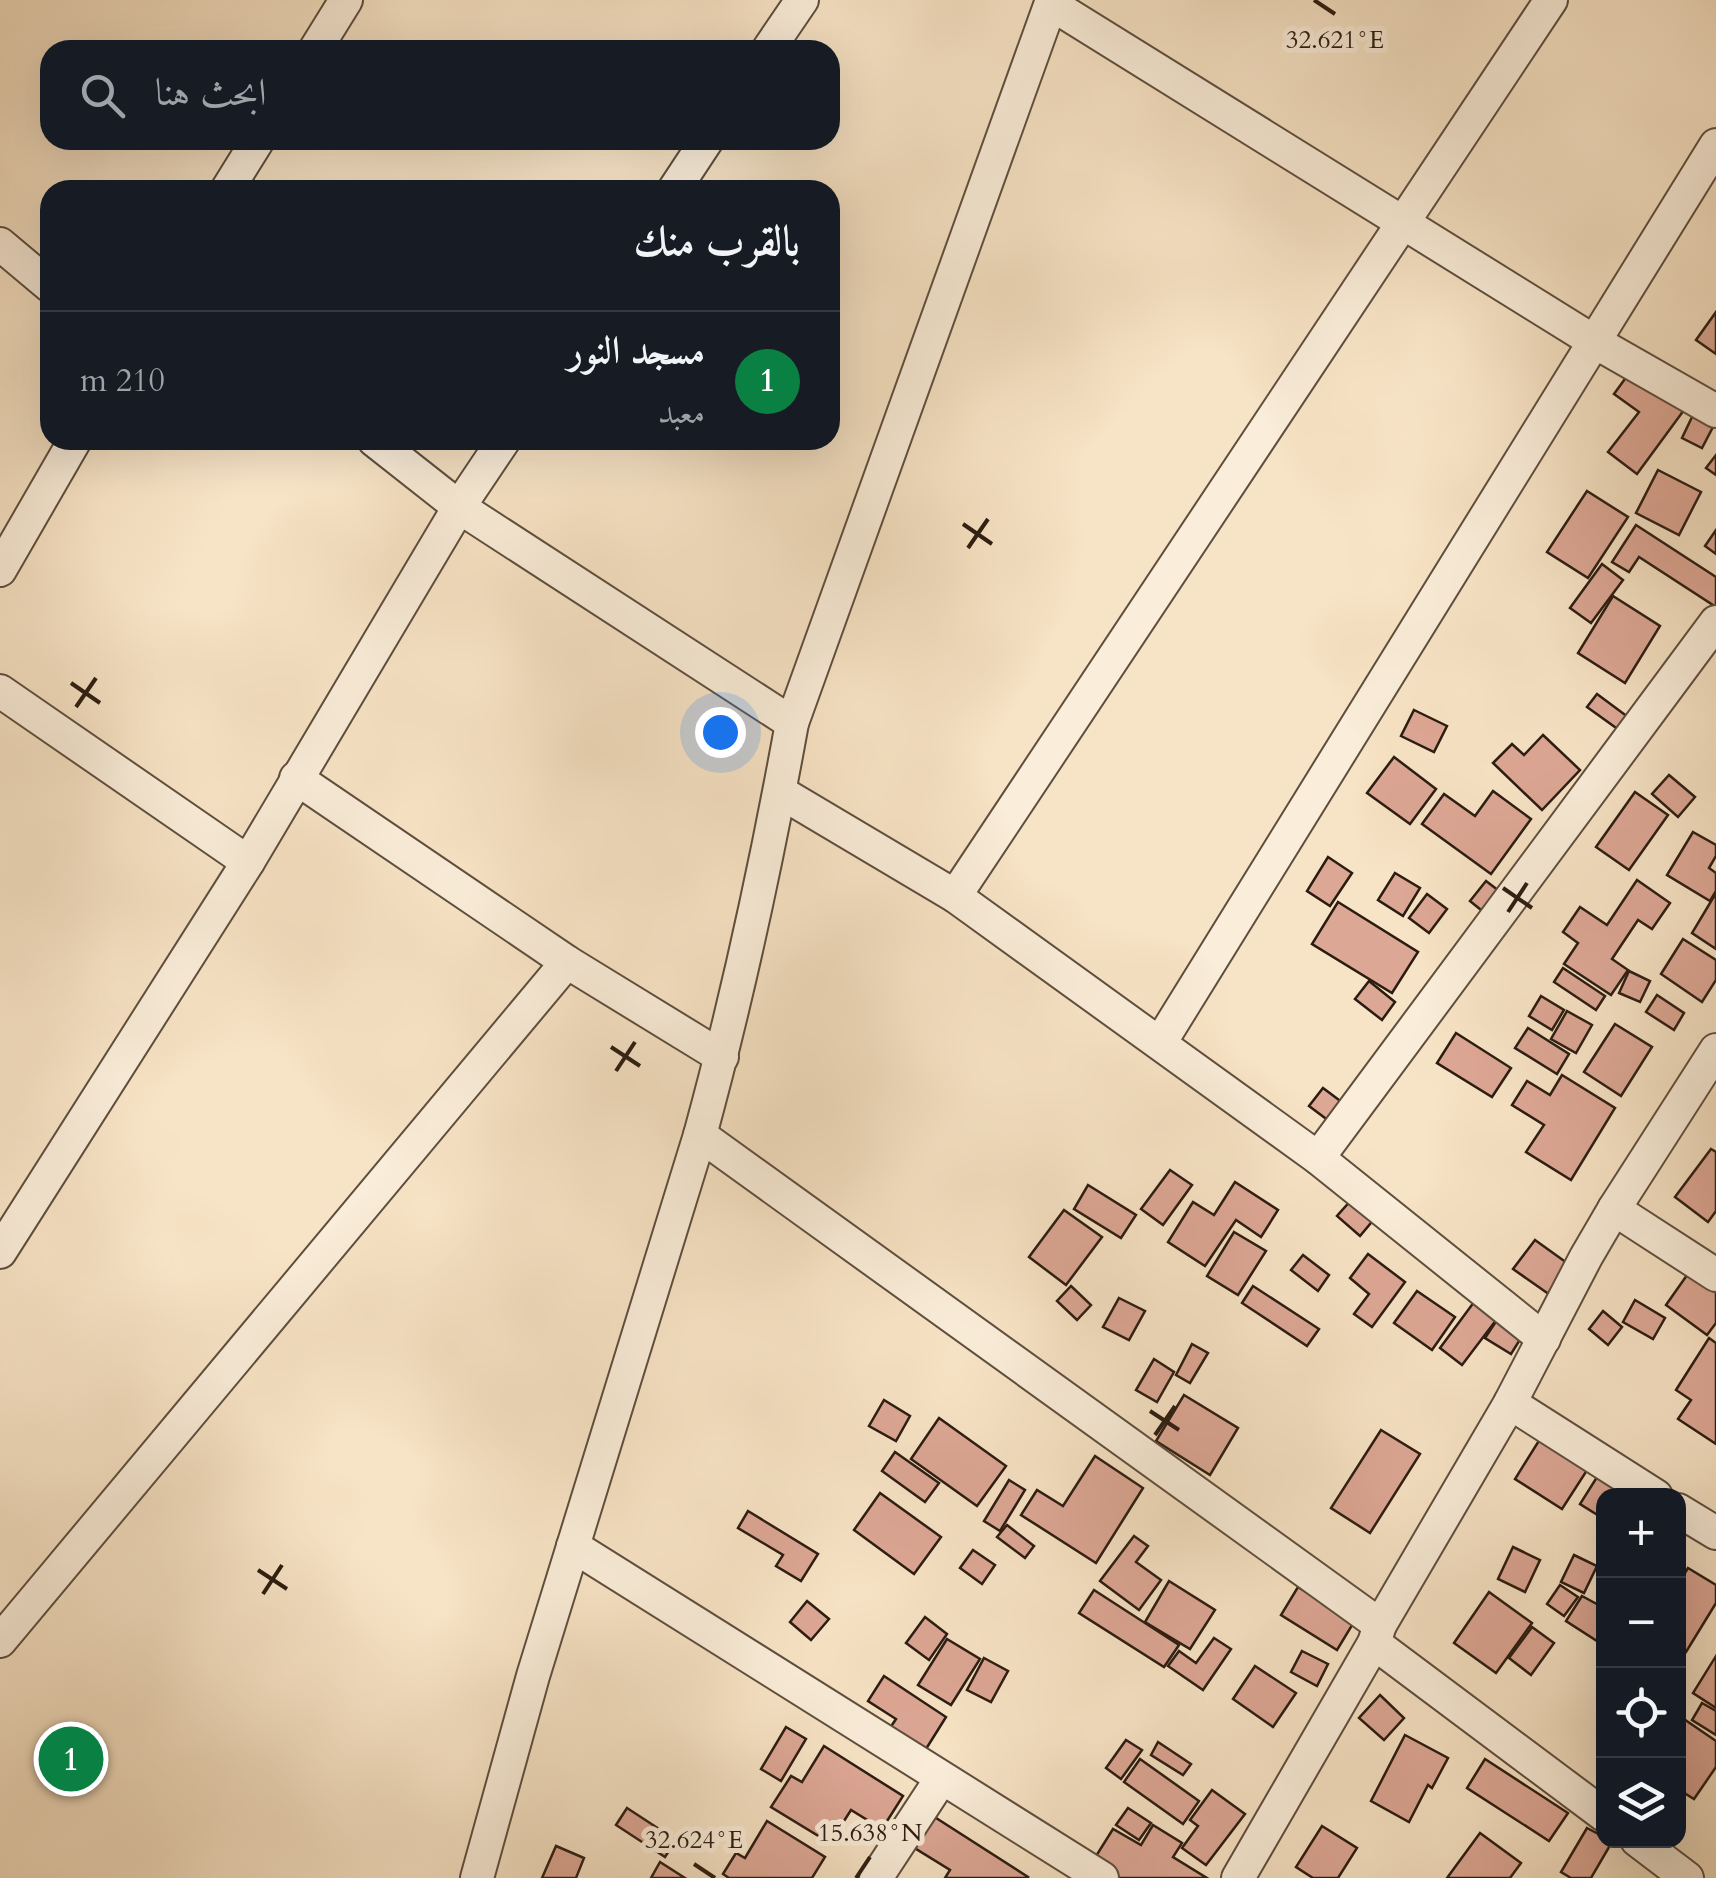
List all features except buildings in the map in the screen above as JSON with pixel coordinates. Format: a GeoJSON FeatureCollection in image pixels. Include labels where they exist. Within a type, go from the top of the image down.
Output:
{"type":"FeatureCollection","features":[{"type":"Feature","properties":{"kind":"street"},"geometry":{"type":"LineString","coordinates":[[321,40],[346,0]]}},
{"type":"Feature","properties":{"kind":"street"},"geometry":{"type":"LineString","coordinates":[[775,40],[802,0]]}},
{"type":"Feature","properties":{"kind":"street"},"geometry":{"type":"LineString","coordinates":[[955,896],[1551,0]]}},
{"type":"Feature","properties":{"kind":"street"},"geometry":{"type":"LineString","coordinates":[[477,1878],[533,1676],[722,1057],[792,723],[1052,2],[1401,223],[1716,412]]}},
{"type":"Feature","properties":{"kind":"street"},"geometry":{"type":"LineString","coordinates":[[1160,1043],[1716,145]]}},
{"type":"Feature","properties":{"kind":"street"},"geometry":{"type":"LineString","coordinates":[[233,180],[252,150]]}},
{"type":"Feature","properties":{"kind":"street"},"geometry":{"type":"LineString","coordinates":[[681,180],[701,150]]}},
{"type":"Feature","properties":{"kind":"street"},"geometry":{"type":"LineString","coordinates":[[0,244],[40,278]]}},
{"type":"Feature","properties":{"kind":"street"},"geometry":{"type":"LineString","coordinates":[[0,570],[69,450]]}},
{"type":"Feature","properties":{"kind":"street"},"geometry":{"type":"LineString","coordinates":[[387,450],[459,507],[792,723]]}},
{"type":"Feature","properties":{"kind":"street"},"geometry":{"type":"LineString","coordinates":[[0,1252],[248,862],[459,507],[497,450]]}},
{"type":"Feature","properties":{"kind":"street"},"geometry":{"type":"LineString","coordinates":[[1318,1158],[1716,622]]}},
{"type":"Feature","properties":{"kind":"street"},"geometry":{"type":"LineString","coordinates":[[0,691],[248,862]]}},
{"type":"Feature","properties":{"kind":"street"},"geometry":{"type":"LineString","coordinates":[[296,778],[567,962],[722,1057]]}},
{"type":"Feature","properties":{"kind":"street"},"geometry":{"type":"LineString","coordinates":[[780,792],[955,896],[1318,1158],[1544,1339]]}},
{"type":"Feature","properties":{"kind":"street"},"geometry":{"type":"LineString","coordinates":[[0,1641],[567,962]]}},
{"type":"Feature","properties":{"kind":"street"},"geometry":{"type":"LineString","coordinates":[[1238,1878],[1510,1403],[1586,1257],[1716,1050]]}},
{"type":"Feature","properties":{"kind":"street"},"geometry":{"type":"LineString","coordinates":[[700,1135],[1377,1634],[1596,1810]]}},
{"type":"Feature","properties":{"kind":"street"},"geometry":{"type":"LineString","coordinates":[[1614,1209],[1716,1275]]}},
{"type":"Feature","properties":{"kind":"street"},"geometry":{"type":"LineString","coordinates":[[1510,1403],[1643,1488]]}},
{"type":"Feature","properties":{"kind":"street"},"geometry":{"type":"LineString","coordinates":[[1686,1515],[1716,1533]]}},
{"type":"Feature","properties":{"kind":"street"},"geometry":{"type":"LineString","coordinates":[[573,1546],[1102,1878]]}},
{"type":"Feature","properties":{"kind":"street"},"geometry":{"type":"LineString","coordinates":[[876,1878],[941,1779]]}},
{"type":"Feature","properties":{"kind":"street"},"geometry":{"type":"LineString","coordinates":[[1648,1848],[1687,1878]]}},
{"type":"Feature","properties":{"kind":"place","name":"مسجد النور"},"geometry":{"type":"Point","coordinates":[71,1759]}}]}
